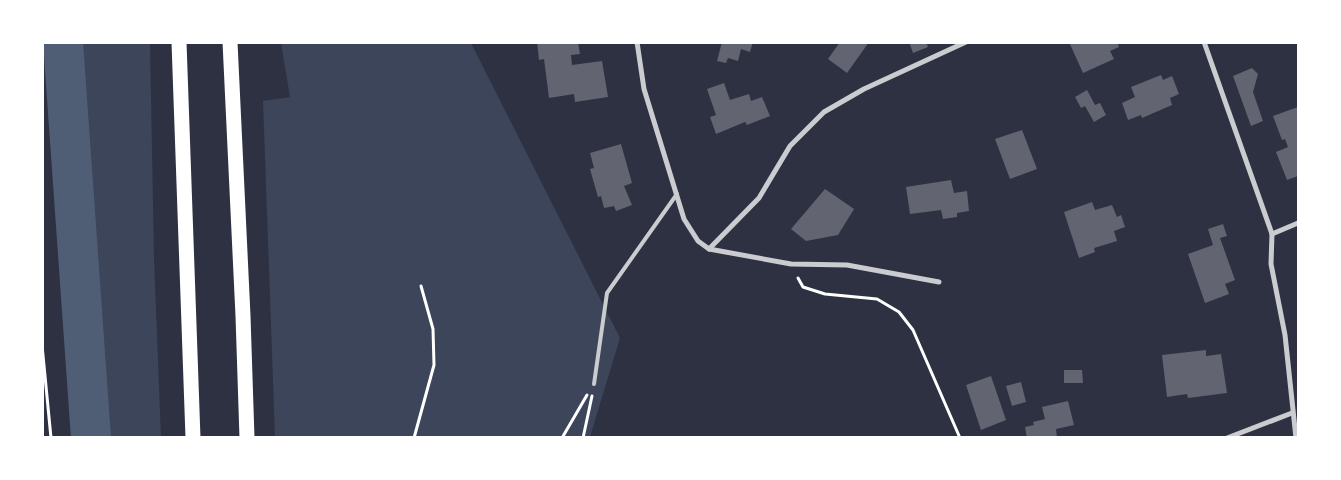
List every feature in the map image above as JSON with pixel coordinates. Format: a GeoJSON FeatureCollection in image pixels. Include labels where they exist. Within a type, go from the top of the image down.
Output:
{"type":"FeatureCollection","features":[{"type":"Feature","properties":{"kind":"highway"},"geometry":{"type":"LineString","coordinates":[[179,42],[193,438]]}},
{"type":"Feature","properties":{"kind":"highway"},"geometry":{"type":"LineString","coordinates":[[230,42],[243,306],[247,438]]}},
{"type":"Feature","properties":{"kind":"street"},"geometry":{"type":"LineString","coordinates":[[637,42],[644,89],[684,218],[698,241],[709,249],[791,264],[847,265],[939,282]]}},
{"type":"Feature","properties":{"kind":"street"},"geometry":{"type":"LineString","coordinates":[[709,249],[759,198],[790,146],[824,112],[864,89],[966,42]]}},
{"type":"Feature","properties":{"kind":"street"},"geometry":{"type":"LineString","coordinates":[[1204,42],[1272,234],[1271,264],[1285,335],[1296,438]]}},
{"type":"Feature","properties":{"kind":"street"},"geometry":{"type":"LineString","coordinates":[[1272,234],[1298,223]]}},
{"type":"Feature","properties":{"kind":"street"},"geometry":{"type":"LineString","coordinates":[[1227,438],[1292,413]]}},
{"type":"Feature","properties":{"kind":"lane"},"geometry":{"type":"LineString","coordinates":[[594,384],[607,293],[677,194]]}},
{"type":"Feature","properties":{"kind":"path"},"geometry":{"type":"LineString","coordinates":[[791,264],[802,286],[825,294],[877,299],[898,312],[913,330],[960,438]]}},
{"type":"Feature","properties":{"kind":"path"},"geometry":{"type":"LineString","coordinates":[[414,438],[434,365],[433,329],[421,286]]}},
{"type":"Feature","properties":{"kind":"path"},"geometry":{"type":"LineString","coordinates":[[42,345],[51,438]]}},
{"type":"Feature","properties":{"kind":"path"},"geometry":{"type":"LineString","coordinates":[[562,438],[594,384]]}},
{"type":"Feature","properties":{"kind":"path"},"geometry":{"type":"LineString","coordinates":[[583,438],[594,384]]}},
{"type":"Feature","properties":{"kind":"shaded area"},"geometry":{"type":"Polygon","coordinates":[[[76,43],[150,43],[154,257],[161,437],[104,437],[76,43]]]}},
{"type":"Feature","properties":{"kind":"shaded area"},"geometry":{"type":"Polygon","coordinates":[[[281,43],[471,43],[620,338],[590,437],[275,437],[263,101],[290,97],[281,43]]]}},
{"type":"Feature","properties":{"kind":"building"},"geometry":{"type":"Polygon","coordinates":[[[537,42],[578,42],[580,54],[571,55],[572,65],[602,61],[608,97],[575,102],[574,94],[549,98],[544,59],[539,60],[537,42]]]}},
{"type":"Feature","properties":{"kind":"building"},"geometry":{"type":"Polygon","coordinates":[[[722,42],[753,42],[750,52],[741,49],[738,61],[728,58],[726,63],[717,61],[722,42]]]}},
{"type":"Feature","properties":{"kind":"building"},"geometry":{"type":"Polygon","coordinates":[[[840,42],[869,42],[847,73],[828,59],[840,42]]]}},
{"type":"Feature","properties":{"kind":"building"},"geometry":{"type":"Polygon","coordinates":[[[909,42],[926,42],[928,47],[913,53],[909,42]]]}},
{"type":"Feature","properties":{"kind":"building"},"geometry":{"type":"Polygon","coordinates":[[[1069,42],[1117,42],[1119,47],[1110,51],[1114,59],[1083,73],[1069,42]]]}},
{"type":"Feature","properties":{"kind":"building"},"geometry":{"type":"Polygon","coordinates":[[[1252,68],[1258,74],[1253,92],[1263,121],[1251,126],[1233,76],[1252,68]]]}},
{"type":"Feature","properties":{"kind":"building"},"geometry":{"type":"Polygon","coordinates":[[[1161,75],[1163,80],[1172,76],[1179,94],[1170,98],[1172,105],[1142,118],[1141,115],[1128,120],[1122,103],[1135,97],[1131,87],[1161,75]]]}},
{"type":"Feature","properties":{"kind":"building"},"geometry":{"type":"Polygon","coordinates":[[[724,83],[730,100],[749,94],[751,101],[762,97],[770,116],[747,125],[745,122],[716,134],[710,117],[716,115],[707,89],[724,83]]]}},
{"type":"Feature","properties":{"kind":"building"},"geometry":{"type":"Polygon","coordinates":[[[1087,90],[1095,105],[1100,103],[1106,115],[1094,122],[1085,106],[1081,108],[1075,97],[1087,90]]]}},
{"type":"Feature","properties":{"kind":"building"},"geometry":{"type":"Polygon","coordinates":[[[1298,107],[1298,176],[1287,180],[1276,152],[1288,147],[1285,139],[1282,140],[1273,116],[1298,107]]]}},
{"type":"Feature","properties":{"kind":"building"},"geometry":{"type":"Polygon","coordinates":[[[1022,130],[1037,169],[1010,179],[995,139],[1022,130]]]}},
{"type":"Feature","properties":{"kind":"building"},"geometry":{"type":"Polygon","coordinates":[[[621,144],[632,183],[624,186],[632,205],[616,211],[614,206],[604,208],[601,196],[598,197],[590,169],[594,168],[590,153],[621,144]]]}},
{"type":"Feature","properties":{"kind":"building"},"geometry":{"type":"Polygon","coordinates":[[[951,180],[954,193],[967,191],[969,211],[957,213],[957,217],[943,219],[941,210],[910,214],[906,187],[951,180]]]}},
{"type":"Feature","properties":{"kind":"building"},"geometry":{"type":"Polygon","coordinates":[[[825,189],[854,209],[838,235],[806,241],[791,229],[825,189]]]}},
{"type":"Feature","properties":{"kind":"building"},"geometry":{"type":"Polygon","coordinates":[[[1092,202],[1095,210],[1112,205],[1117,217],[1121,215],[1125,227],[1114,231],[1117,241],[1094,248],[1095,252],[1079,258],[1064,212],[1092,202]]]}},
{"type":"Feature","properties":{"kind":"building"},"geometry":{"type":"Polygon","coordinates":[[[1223,224],[1227,236],[1220,238],[1235,280],[1225,284],[1229,294],[1205,303],[1188,254],[1213,245],[1208,229],[1223,224]]]}},
{"type":"Feature","properties":{"kind":"building"},"geometry":{"type":"Polygon","coordinates":[[[1206,350],[1206,356],[1221,354],[1227,393],[1188,398],[1187,394],[1167,397],[1162,355],[1206,350]]]}},
{"type":"Feature","properties":{"kind":"building"},"geometry":{"type":"Polygon","coordinates":[[[1064,370],[1082,370],[1083,383],[1064,383],[1064,370]]]}},
{"type":"Feature","properties":{"kind":"building"},"geometry":{"type":"Polygon","coordinates":[[[991,376],[1006,420],[981,430],[966,385],[991,376]]]}},
{"type":"Feature","properties":{"kind":"building"},"geometry":{"type":"Polygon","coordinates":[[[1021,382],[1026,402],[1012,406],[1006,386],[1021,382]]]}},
{"type":"Feature","properties":{"kind":"building"},"geometry":{"type":"Polygon","coordinates":[[[1068,401],[1074,425],[1056,429],[1057,437],[1027,438],[1025,427],[1034,425],[1033,422],[1045,419],[1042,407],[1068,401]]]}},
{"type":"Feature","properties":{"kind":"waterway"},"geometry":{"type":"LineString","coordinates":[[63,42],[91,438]]}}]}
